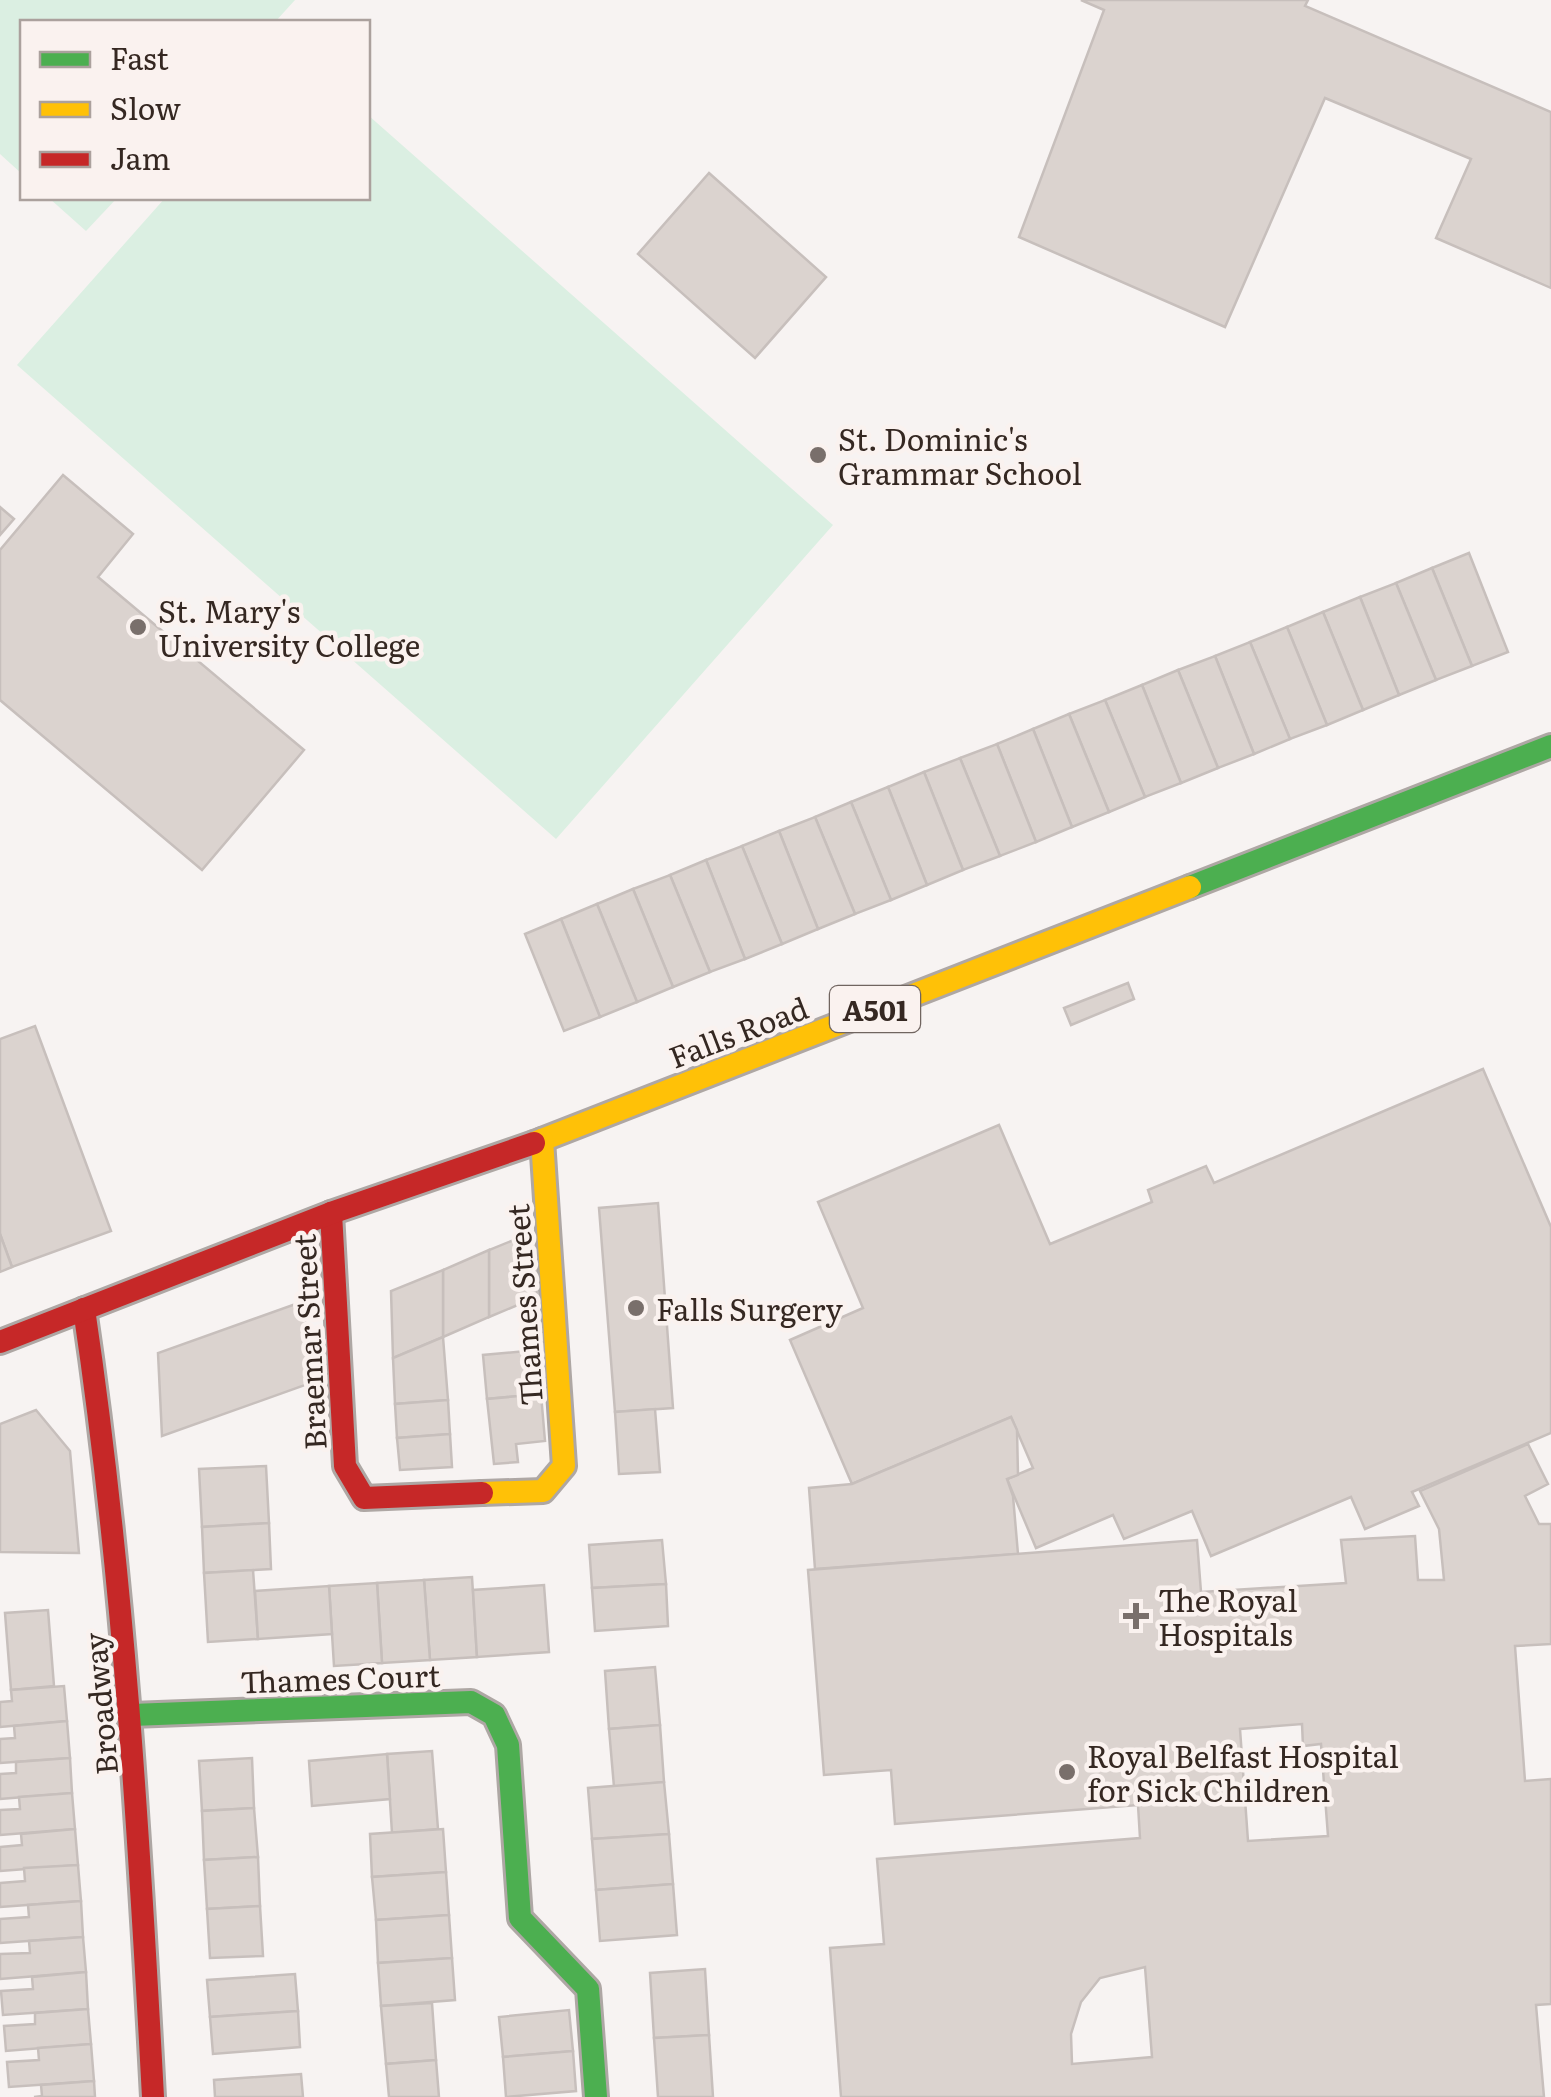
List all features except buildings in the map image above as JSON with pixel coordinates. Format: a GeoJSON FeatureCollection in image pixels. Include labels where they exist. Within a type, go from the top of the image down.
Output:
{"type":"FeatureCollection","features":[{"type":"Feature","properties":{"kind":"street","name":"Falls Road"},"geometry":{"type":"LineString","coordinates":[[0,1342],[331,1214],[542,1140],[1551,746]]}},
{"type":"Feature","properties":{"kind":"street","name":"Thames Street"},"geometry":{"type":"LineString","coordinates":[[345,1466],[364,1498],[543,1491],[564,1466],[542,1140]]}},
{"type":"Feature","properties":{"kind":"street","name":"Braemar Street"},"geometry":{"type":"LineString","coordinates":[[331,1214],[345,1466]]}},
{"type":"Feature","properties":{"kind":"street","name":"Broadway"},"geometry":{"type":"LineString","coordinates":[[84,1308],[106,1449],[132,1715],[153,2097]]}},
{"type":"Feature","properties":{"kind":"street","name":"Thames Court"},"geometry":{"type":"LineString","coordinates":[[132,1715],[472,1702],[494,1715],[508,1745],[520,1918],[588,1989],[596,2097]]}},
{"type":"Feature","properties":{"kind":"green space"},"geometry":{"type":"Polygon","coordinates":[[[0,0],[295,0],[277,20],[20,20],[20,172],[0,154],[0,0]]]}},
{"type":"Feature","properties":{"kind":"green space"},"geometry":{"type":"Polygon","coordinates":[[[370,117],[833,525],[556,839],[17,365],[163,200],[370,200],[370,117]]]}},
{"type":"Feature","properties":{"kind":"green space"},"geometry":{"type":"Polygon","coordinates":[[[51,200],[115,200],[86,231],[51,200]]]}},
{"type":"Feature","properties":{"kind":"traffic: fast"},"geometry":{"type":"LineString","coordinates":[[1190,887],[1551,746]]}},
{"type":"Feature","properties":{"kind":"traffic: fast"},"geometry":{"type":"LineString","coordinates":[[132,1715],[471,1702],[494,1715],[508,1745],[520,1918],[588,1989],[596,2097]]}},
{"type":"Feature","properties":{"kind":"traffic: slow"},"geometry":{"type":"LineString","coordinates":[[534,1143],[1190,887]]}},
{"type":"Feature","properties":{"kind":"traffic: slow"},"geometry":{"type":"LineString","coordinates":[[482,1493],[543,1491],[564,1466],[542,1140]]}},
{"type":"Feature","properties":{"kind":"traffic: jam"},"geometry":{"type":"LineString","coordinates":[[0,1342],[331,1213],[534,1143]]}},
{"type":"Feature","properties":{"kind":"traffic: jam"},"geometry":{"type":"LineString","coordinates":[[331,1213],[345,1466],[364,1498],[482,1493]]}},
{"type":"Feature","properties":{"kind":"traffic: jam"},"geometry":{"type":"LineString","coordinates":[[84,1309],[119,1604],[153,2097]]}},
{"type":"Feature","properties":{"kind":"place","name":"St. Dominic's Grammar School"},"geometry":{"type":"Point","coordinates":[818,455]}},
{"type":"Feature","properties":{"kind":"place","name":"St. Mary's University College"},"geometry":{"type":"Point","coordinates":[138,627]}},
{"type":"Feature","properties":{"kind":"place","name":"Falls Surgery"},"geometry":{"type":"Point","coordinates":[636,1308]}},
{"type":"Feature","properties":{"kind":"place","name":"The Royal Hospitals"},"geometry":{"type":"Point","coordinates":[1136,1616]}},
{"type":"Feature","properties":{"kind":"place","name":"Royal Belfast Hospital for Sick Children"},"geometry":{"type":"Point","coordinates":[1067,1772]}}]}
